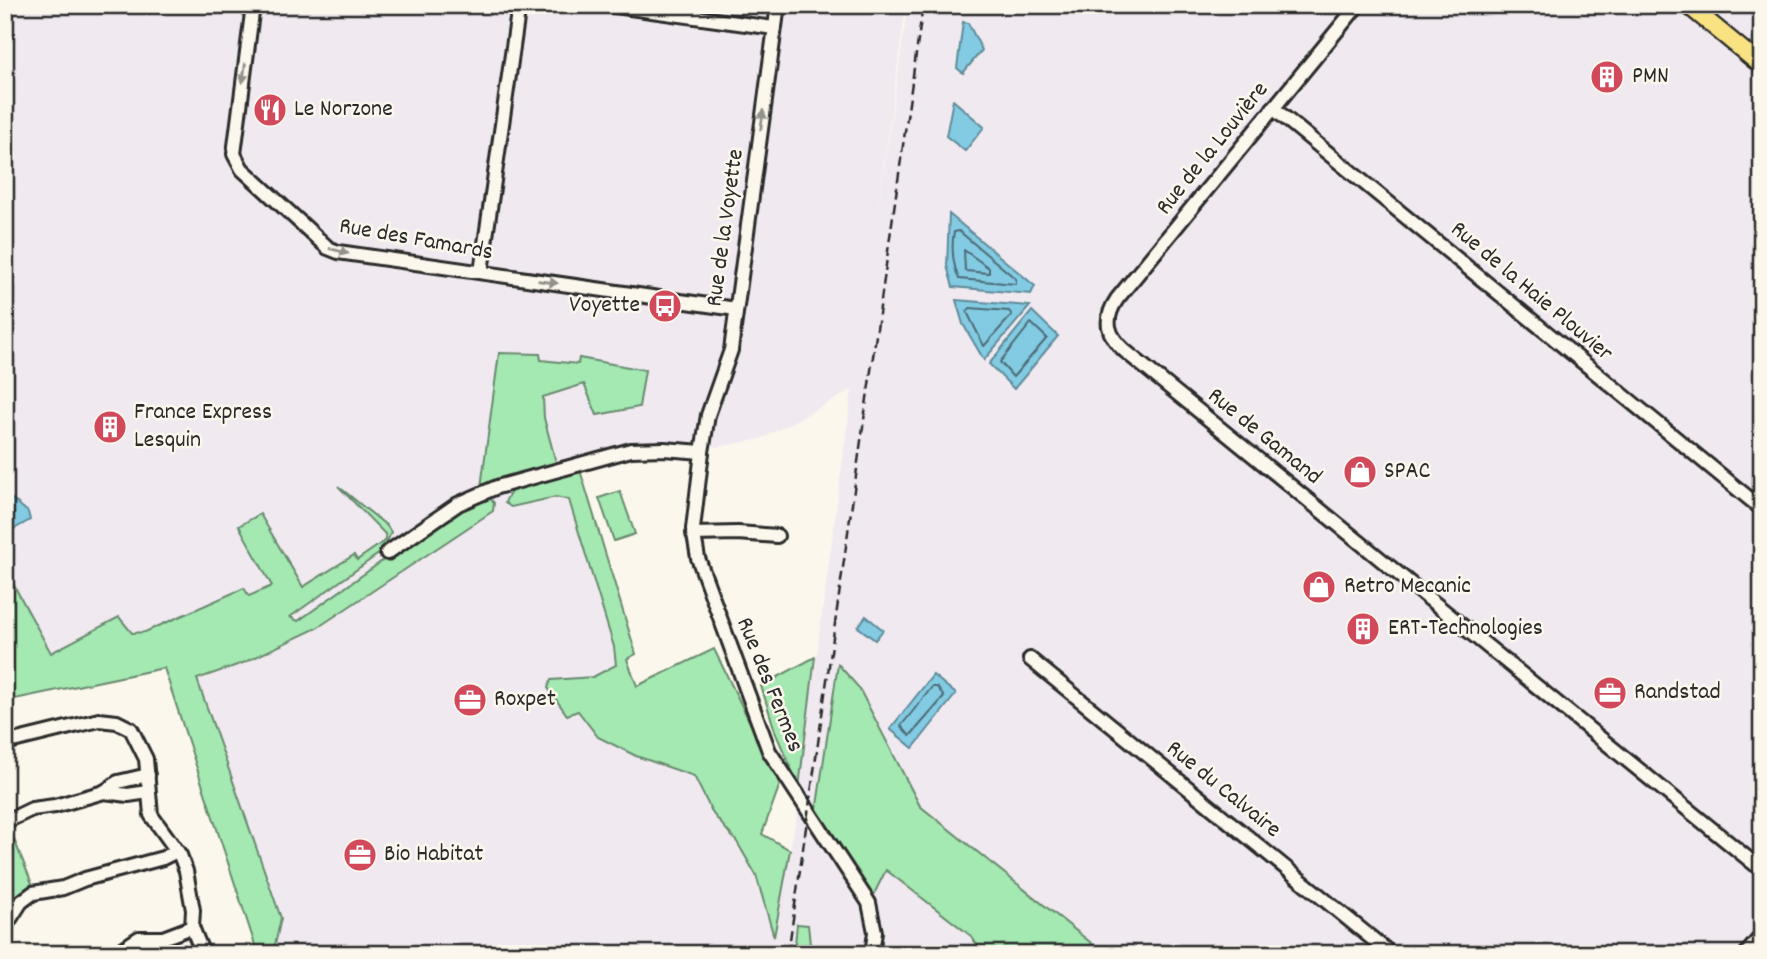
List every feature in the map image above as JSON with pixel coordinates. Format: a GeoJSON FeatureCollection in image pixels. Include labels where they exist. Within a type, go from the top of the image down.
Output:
{"type":"FeatureCollection","features":[{"type":"Feature","properties":{"kind":"main road"},"geometry":{"type":"LineString","coordinates":[[1688,5],[1762,66]]}},
{"type":"Feature","properties":{"kind":"main road"},"geometry":{"type":"LineString","coordinates":[[1702,5],[1762,54]]}},
{"type":"Feature","properties":{"kind":"street","name":"Rue des Famards"},"geometry":{"type":"LineString","coordinates":[[253,5],[233,145],[242,169],[328,248],[338,252],[736,309]]}},
{"type":"Feature","properties":{"kind":"street"},"geometry":{"type":"LineString","coordinates":[[481,272],[519,5]]}},
{"type":"Feature","properties":{"kind":"street"},"geometry":{"type":"LineString","coordinates":[[608,5],[774,29]]}},
{"type":"Feature","properties":{"kind":"street","name":"Rue de la Voyette"},"geometry":{"type":"LineString","coordinates":[[702,452],[708,415],[729,358],[778,5]]}},
{"type":"Feature","properties":{"kind":"street","name":"Rue de la Louvière"},"geometry":{"type":"LineString","coordinates":[[1107,322],[1117,299],[1357,5]]}},
{"type":"Feature","properties":{"kind":"street","name":"Rue de la Haie Plouvier"},"geometry":{"type":"LineString","coordinates":[[1273,108],[1762,509]]}},
{"type":"Feature","properties":{"kind":"street","name":"Rue de Gamand"},"geometry":{"type":"LineString","coordinates":[[1107,322],[1108,331],[1125,351],[1762,870]]}},
{"type":"Feature","properties":{"kind":"street"},"geometry":{"type":"LineString","coordinates":[[387,553],[458,504],[497,486],[631,450],[702,452]]}},
{"type":"Feature","properties":{"kind":"street","name":"Rue des Fermes"},"geometry":{"type":"LineString","coordinates":[[702,452],[693,534],[698,558],[766,745],[869,903],[875,932],[872,954]]}},
{"type":"Feature","properties":{"kind":"street"},"geometry":{"type":"LineString","coordinates":[[693,534],[777,536]]}},
{"type":"Feature","properties":{"kind":"street","name":"Rue du Calvaire"},"geometry":{"type":"LineString","coordinates":[[1030,659],[1391,954]]}},
{"type":"Feature","properties":{"kind":"street"},"geometry":{"type":"LineString","coordinates":[[5,743],[92,721],[117,722],[134,733],[145,754],[151,815],[177,851],[188,879],[193,911],[192,927],[203,954]]}},
{"type":"Feature","properties":{"kind":"street"},"geometry":{"type":"LineString","coordinates":[[5,822],[32,809],[55,806],[104,792],[118,782],[148,775]]}},
{"type":"Feature","properties":{"kind":"street"},"geometry":{"type":"LineString","coordinates":[[104,792],[128,795],[148,792]]}},
{"type":"Feature","properties":{"kind":"street"},"geometry":{"type":"LineString","coordinates":[[5,927],[21,902],[33,893],[63,888],[85,879],[163,858],[177,851]]}},
{"type":"Feature","properties":{"kind":"street"},"geometry":{"type":"LineString","coordinates":[[115,954],[139,938],[163,938],[192,927]]}},
{"type":"Feature","properties":{"kind":"street"},"geometry":{"type":"LineString","coordinates":[[1746,954],[1762,935]]}},
{"type":"Feature","properties":{"kind":"shaded area"},"geometry":{"type":"Polygon","coordinates":[[[5,5],[906,5],[875,229],[908,5],[1762,5],[1762,954],[273,954],[281,918],[197,679],[243,663],[316,628],[5,687],[5,5]],[[852,390],[761,439],[717,447],[689,442],[629,444],[557,466],[627,658],[593,677],[551,680],[598,737],[636,756],[694,776],[756,875],[774,935],[798,809],[813,827],[799,787],[852,390]]]}},
{"type":"Feature","properties":{"kind":"green space"},"geometry":{"type":"Polygon","coordinates":[[[499,353],[540,354],[541,360],[578,364],[579,358],[645,370],[639,407],[597,415],[584,384],[543,397],[544,418],[557,466],[481,487],[499,353]]]}},
{"type":"Feature","properties":{"kind":"green space"},"geometry":{"type":"Polygon","coordinates":[[[580,470],[636,654],[627,659],[637,686],[714,649],[780,784],[762,834],[790,850],[774,937],[756,875],[737,842],[713,814],[694,776],[636,756],[598,737],[578,711],[567,715],[548,688],[551,680],[593,677],[616,665],[614,647],[569,500],[556,497],[511,507],[505,503],[509,494],[525,483],[580,470]]]}},
{"type":"Feature","properties":{"kind":"green space"},"geometry":{"type":"Polygon","coordinates":[[[338,486],[391,532],[384,550],[290,617],[298,621],[451,512],[489,497],[494,503],[493,511],[317,628],[243,663],[197,679],[281,918],[273,954],[258,954],[164,668],[5,701],[5,569],[51,653],[119,617],[132,633],[145,632],[244,588],[249,596],[272,586],[239,526],[260,514],[303,587],[354,555],[357,560],[386,540],[385,534],[338,486]]]}},
{"type":"Feature","properties":{"kind":"green space"},"geometry":{"type":"Polygon","coordinates":[[[620,491],[635,534],[614,541],[599,498],[620,491]]]}},
{"type":"Feature","properties":{"kind":"green space"},"geometry":{"type":"Polygon","coordinates":[[[815,657],[799,787],[776,734],[761,686],[815,657]]]}},
{"type":"Feature","properties":{"kind":"green space"},"geometry":{"type":"Polygon","coordinates":[[[838,664],[859,688],[920,806],[1105,954],[983,954],[971,936],[886,870],[872,898],[816,812],[838,664]]]}},
{"type":"Feature","properties":{"kind":"green space"},"geometry":{"type":"Polygon","coordinates":[[[9,827],[33,886],[16,899],[5,892],[5,828],[9,827]]]}},
{"type":"Feature","properties":{"kind":"green space"},"geometry":{"type":"Polygon","coordinates":[[[797,924],[808,925],[811,954],[794,954],[797,924]]]}},
{"type":"Feature","properties":{"kind":"water"},"geometry":{"type":"Polygon","coordinates":[[[963,22],[968,23],[982,50],[963,73],[957,68],[963,22]]]}},
{"type":"Feature","properties":{"kind":"water"},"geometry":{"type":"Polygon","coordinates":[[[953,100],[984,127],[965,151],[946,136],[953,100]]]}},
{"type":"Feature","properties":{"kind":"water"},"geometry":{"type":"Polygon","coordinates":[[[949,214],[1035,286],[1031,294],[953,287],[947,266],[949,214]]]}},
{"type":"Feature","properties":{"kind":"water"},"geometry":{"type":"Polygon","coordinates":[[[956,300],[1030,306],[984,360],[963,324],[956,300]]]}},
{"type":"Feature","properties":{"kind":"water"},"geometry":{"type":"Polygon","coordinates":[[[1032,311],[1058,336],[1014,389],[989,364],[1032,311]]]}},
{"type":"Feature","properties":{"kind":"water"},"geometry":{"type":"Polygon","coordinates":[[[5,493],[28,512],[30,520],[5,534],[5,493]]]}},
{"type":"Feature","properties":{"kind":"water"},"geometry":{"type":"Polygon","coordinates":[[[866,616],[883,630],[875,640],[858,627],[866,616]]]}},
{"type":"Feature","properties":{"kind":"water"},"geometry":{"type":"Polygon","coordinates":[[[933,675],[956,694],[913,748],[890,729],[933,675]]]}},
{"type":"Feature","properties":{"kind":"railway"},"geometry":{"type":"LineString","coordinates":[[788,954],[923,5]]}},
{"type":"Feature","properties":{"kind":"place","name":"PMN"},"geometry":{"type":"Point","coordinates":[1607,77]}},
{"type":"Feature","properties":{"kind":"place","name":"Le Norzone"},"geometry":{"type":"Point","coordinates":[270,110]}},
{"type":"Feature","properties":{"kind":"place","name":"Voyette"},"geometry":{"type":"Point","coordinates":[665,306]}},
{"type":"Feature","properties":{"kind":"place","name":"France Express Lesquin"},"geometry":{"type":"Point","coordinates":[110,427]}},
{"type":"Feature","properties":{"kind":"place","name":"SPAC"},"geometry":{"type":"Point","coordinates":[1360,472]}},
{"type":"Feature","properties":{"kind":"place","name":"Retro Mecanic"},"geometry":{"type":"Point","coordinates":[1319,587]}},
{"type":"Feature","properties":{"kind":"place","name":"ERT-Technologies"},"geometry":{"type":"Point","coordinates":[1363,629]}},
{"type":"Feature","properties":{"kind":"place","name":"Randstad"},"geometry":{"type":"Point","coordinates":[1610,693]}},
{"type":"Feature","properties":{"kind":"place","name":"Roxpet"},"geometry":{"type":"Point","coordinates":[470,700]}},
{"type":"Feature","properties":{"kind":"place","name":"Bio Habitat"},"geometry":{"type":"Point","coordinates":[360,855]}}]}
